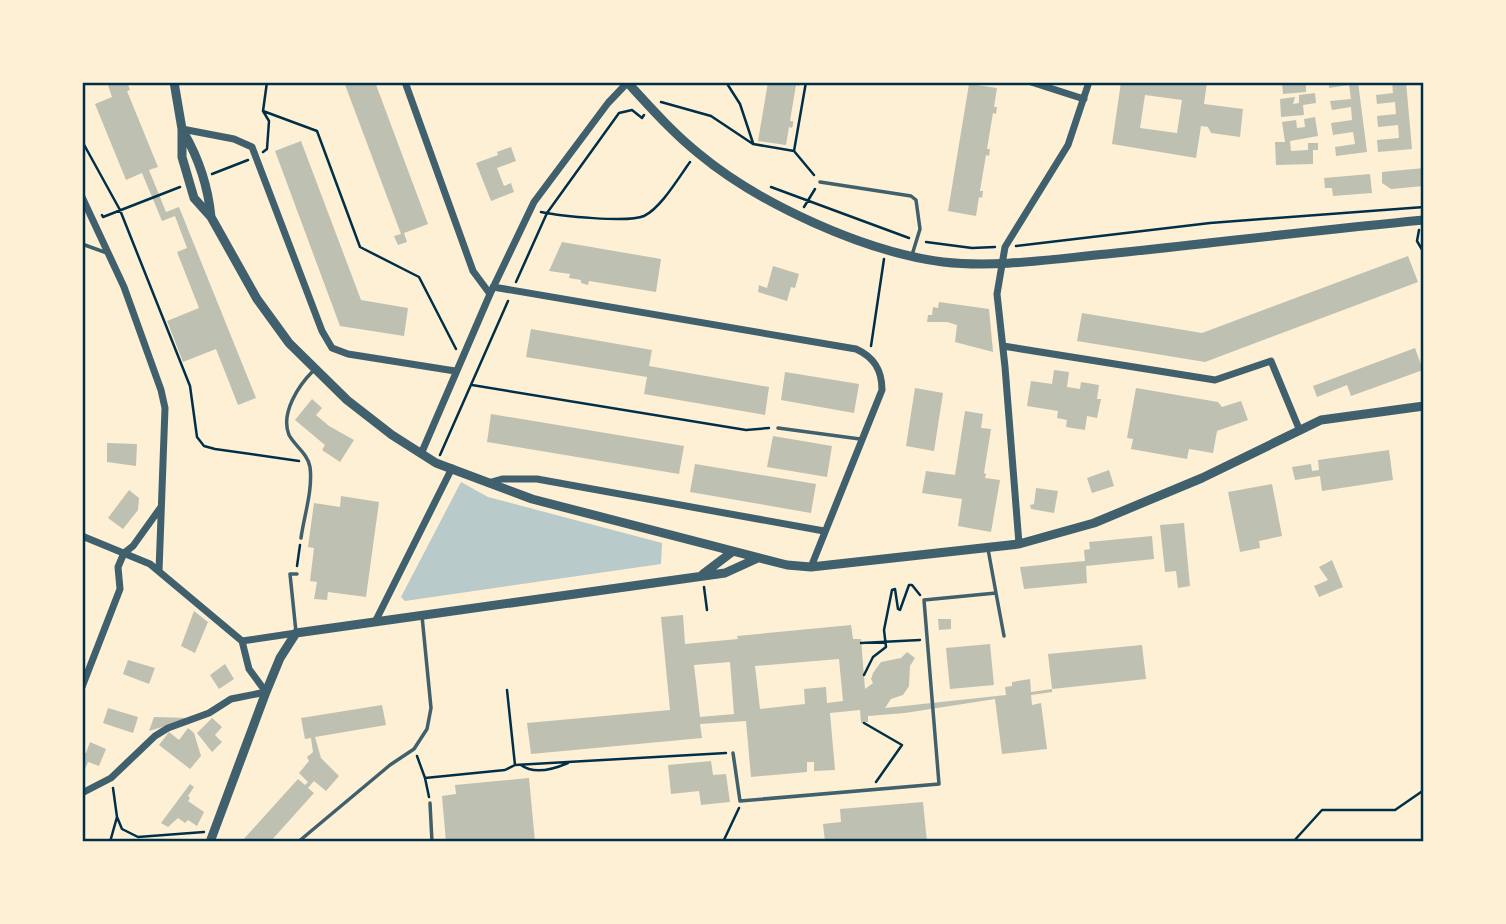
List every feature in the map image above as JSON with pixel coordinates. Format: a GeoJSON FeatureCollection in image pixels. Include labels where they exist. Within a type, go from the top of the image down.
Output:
{"type":"FeatureCollection","features":[{"type":"Feature","properties":{"kind":"street"},"geometry":{"type":"LineString","coordinates":[[174,82],[182,129],[182,157],[194,198],[211,217],[257,299],[289,343],[347,400],[436,463],[532,499],[733,552],[787,565],[811,567],[1019,544],[1094,523],[1202,478],[1321,420],[1424,406]]}},
{"type":"Feature","properties":{"kind":"street"},"geometry":{"type":"LineString","coordinates":[[405,82],[473,271],[491,290],[512,291],[856,349],[870,357],[880,372],[883,390],[811,567]]}},
{"type":"Feature","properties":{"kind":"street"},"geometry":{"type":"LineString","coordinates":[[1031,82],[1084,99]]}},
{"type":"Feature","properties":{"kind":"street"},"geometry":{"type":"LineString","coordinates":[[1019,544],[1003,346],[996,294],[1004,247],[1068,145],[1089,82]]}},
{"type":"Feature","properties":{"kind":"street"},"geometry":{"type":"LineString","coordinates":[[421,454],[491,290],[531,209],[608,103],[628,83],[655,105],[673,132],[712,165],[771,202],[886,249],[912,255],[971,264],[1001,262],[1201,245],[1424,220]]}},
{"type":"Feature","properties":{"kind":"street"},"geometry":{"type":"LineString","coordinates":[[182,129],[195,152],[208,193],[211,217]]}},
{"type":"Feature","properties":{"kind":"street"},"geometry":{"type":"LineString","coordinates":[[182,129],[234,139],[252,147],[322,331],[332,348],[348,354],[455,371]]}},
{"type":"Feature","properties":{"kind":"street"},"geometry":{"type":"LineString","coordinates":[[82,197],[138,326],[165,408],[159,571]]}},
{"type":"Feature","properties":{"kind":"street"},"geometry":{"type":"LineString","coordinates":[[1003,346],[1215,380],[1271,361],[1300,431]]}},
{"type":"Feature","properties":{"kind":"street"},"geometry":{"type":"LineString","coordinates":[[375,622],[452,468]]}},
{"type":"Feature","properties":{"kind":"street"},"geometry":{"type":"LineString","coordinates":[[488,482],[502,479],[537,479],[824,531]]}},
{"type":"Feature","properties":{"kind":"street"},"geometry":{"type":"LineString","coordinates":[[82,687],[120,589],[118,567],[124,553],[133,546],[162,506]]}},
{"type":"Feature","properties":{"kind":"street"},"geometry":{"type":"LineString","coordinates":[[82,536],[150,564],[242,641],[248,669],[266,692]]}},
{"type":"Feature","properties":{"kind":"street"},"geometry":{"type":"LineString","coordinates":[[702,575],[733,552]]}},
{"type":"Feature","properties":{"kind":"street"},"geometry":{"type":"LineString","coordinates":[[242,641],[725,573],[758,558]]}},
{"type":"Feature","properties":{"kind":"street"},"geometry":{"type":"LineString","coordinates":[[211,837],[266,692],[281,658],[296,634]]}},
{"type":"Feature","properties":{"kind":"street"},"geometry":{"type":"LineString","coordinates":[[82,793],[111,778],[155,736],[168,728],[209,713],[231,699],[266,692]]}},
{"type":"Feature","properties":{"kind":"lane"},"geometry":{"type":"LineString","coordinates":[[820,182],[911,196],[918,206],[920,229],[912,255]]}},
{"type":"Feature","properties":{"kind":"lane"},"geometry":{"type":"LineString","coordinates":[[82,244],[109,254]]}},
{"type":"Feature","properties":{"kind":"lane"},"geometry":{"type":"LineString","coordinates":[[301,538],[311,477],[310,463],[289,434],[287,414],[303,381],[314,370]]}},
{"type":"Feature","properties":{"kind":"lane"},"geometry":{"type":"LineString","coordinates":[[778,428],[862,440]]}},
{"type":"Feature","properties":{"kind":"lane"},"geometry":{"type":"LineString","coordinates":[[988,549],[1004,636]]}},
{"type":"Feature","properties":{"kind":"lane"},"geometry":{"type":"LineString","coordinates":[[296,634],[290,574],[297,574]]}},
{"type":"Feature","properties":{"kind":"lane"},"geometry":{"type":"LineString","coordinates":[[733,752],[740,801],[939,785],[924,600],[996,593]]}},
{"type":"Feature","properties":{"kind":"lane"},"geometry":{"type":"LineString","coordinates":[[298,842],[390,765],[414,749],[427,729],[431,708],[422,614]]}},
{"type":"Feature","properties":{"kind":"lane"},"geometry":{"type":"LineString","coordinates":[[430,803],[432,842]]}},
{"type":"Feature","properties":{"kind":"path"},"geometry":{"type":"LineString","coordinates":[[726,82],[740,104],[753,144]]}},
{"type":"Feature","properties":{"kind":"path"},"geometry":{"type":"LineString","coordinates":[[794,151],[806,82]]}},
{"type":"Feature","properties":{"kind":"path"},"geometry":{"type":"LineString","coordinates":[[655,105],[711,116],[753,144],[794,151],[820,182],[800,216]]}},
{"type":"Feature","properties":{"kind":"path"},"geometry":{"type":"LineString","coordinates":[[655,105],[666,110]]}},
{"type":"Feature","properties":{"kind":"path"},"geometry":{"type":"LineString","coordinates":[[436,463],[547,213],[619,113],[632,110],[642,118],[655,105]]}},
{"type":"Feature","properties":{"kind":"path"},"geometry":{"type":"LineString","coordinates":[[263,111],[317,131],[360,247],[419,277],[461,358]]}},
{"type":"Feature","properties":{"kind":"path"},"geometry":{"type":"LineString","coordinates":[[82,141],[120,210],[190,386],[197,437],[204,446],[215,449],[310,463]]}},
{"type":"Feature","properties":{"kind":"path"},"geometry":{"type":"LineString","coordinates":[[531,209],[547,213],[629,219],[645,215],[657,206],[683,172]]}},
{"type":"Feature","properties":{"kind":"path"},"geometry":{"type":"LineString","coordinates":[[768,186],[917,240],[972,248],[1004,247],[1210,223],[1424,207]]}},
{"type":"Feature","properties":{"kind":"path"},"geometry":{"type":"LineString","coordinates":[[103,217],[180,187]]}},
{"type":"Feature","properties":{"kind":"path"},"geometry":{"type":"LineString","coordinates":[[1417,241],[1424,253]]}},
{"type":"Feature","properties":{"kind":"path"},"geometry":{"type":"LineString","coordinates":[[870,357],[886,249]]}},
{"type":"Feature","properties":{"kind":"path"},"geometry":{"type":"LineString","coordinates":[[471,385],[746,430],[778,428]]}},
{"type":"Feature","properties":{"kind":"path"},"geometry":{"type":"LineString","coordinates":[[297,574],[301,538]]}},
{"type":"Feature","properties":{"kind":"path"},"geometry":{"type":"LineString","coordinates":[[864,675],[869,661],[883,650],[886,642],[884,630],[892,590],[895,589],[900,610],[909,585],[912,584],[924,600]]}},
{"type":"Feature","properties":{"kind":"path"},"geometry":{"type":"LineString","coordinates":[[704,587],[707,610]]}},
{"type":"Feature","properties":{"kind":"path"},"geometry":{"type":"LineString","coordinates":[[861,643],[927,640]]}},
{"type":"Feature","properties":{"kind":"path"},"geometry":{"type":"LineString","coordinates":[[507,690],[515,765]]}},
{"type":"Feature","properties":{"kind":"path"},"geometry":{"type":"LineString","coordinates":[[864,723],[902,745],[870,790]]}},
{"type":"Feature","properties":{"kind":"path"},"geometry":{"type":"LineString","coordinates":[[414,749],[425,778],[430,803]]}},
{"type":"Feature","properties":{"kind":"path"},"geometry":{"type":"LineString","coordinates":[[425,778],[505,771],[521,764],[733,752]]}},
{"type":"Feature","properties":{"kind":"path"},"geometry":{"type":"LineString","coordinates":[[521,764],[536,771],[559,767],[571,761]]}},
{"type":"Feature","properties":{"kind":"path"},"geometry":{"type":"LineString","coordinates":[[113,786],[117,817],[122,830],[138,837],[200,831],[211,837]]}},
{"type":"Feature","properties":{"kind":"path"},"geometry":{"type":"LineString","coordinates":[[1293,842],[1322,810],[1395,810],[1424,790]]}},
{"type":"Feature","properties":{"kind":"path"},"geometry":{"type":"LineString","coordinates":[[723,842],[738,814],[740,801]]}},
{"type":"Feature","properties":{"kind":"path"},"geometry":{"type":"LineString","coordinates":[[110,842],[117,817]]}},
{"type":"Feature","properties":{"kind":"shaded area"},"geometry":{"type":"Polygon","coordinates":[[[461,482],[488,497],[662,543],[661,564],[405,601],[401,597],[461,482]]]}},
{"type":"Feature","properties":{"kind":"building"},"geometry":{"type":"Polygon","coordinates":[[[107,82],[127,82],[130,90],[127,91],[158,167],[149,170],[166,212],[179,207],[256,398],[238,405],[216,349],[183,362],[167,321],[199,308],[177,252],[187,248],[175,216],[162,221],[142,173],[126,180],[95,104],[112,97],[107,82]]]}},
{"type":"Feature","properties":{"kind":"building"},"geometry":{"type":"Polygon","coordinates":[[[344,82],[375,82],[428,224],[404,233],[407,242],[398,245],[394,236],[401,234],[344,82]]]}},
{"type":"Feature","properties":{"kind":"building"},"geometry":{"type":"Polygon","coordinates":[[[768,82],[800,82],[799,86],[796,85],[790,121],[793,121],[793,125],[792,128],[789,127],[786,145],[758,141],[768,82]]]}},
{"type":"Feature","properties":{"kind":"building"},"geometry":{"type":"Polygon","coordinates":[[[1121,82],[1207,82],[1204,104],[1243,109],[1240,137],[1211,133],[1208,127],[1201,126],[1196,158],[1112,144],[1121,82]],[[1145,95],[1140,128],[1177,133],[1182,100],[1145,95]]]}},
{"type":"Feature","properties":{"kind":"building"},"geometry":{"type":"Polygon","coordinates":[[[1282,82],[1306,82],[1306,92],[1283,94],[1282,82]]]}},
{"type":"Feature","properties":{"kind":"building"},"geometry":{"type":"Polygon","coordinates":[[[1329,82],[1358,82],[1367,152],[1336,156],[1335,147],[1355,144],[1353,132],[1333,135],[1331,123],[1352,120],[1351,107],[1332,110],[1330,101],[1351,99],[1349,85],[1329,88],[1329,82]]]}},
{"type":"Feature","properties":{"kind":"building"},"geometry":{"type":"Polygon","coordinates":[[[1392,82],[1406,82],[1412,149],[1378,152],[1377,140],[1399,138],[1398,125],[1378,127],[1377,116],[1396,114],[1395,102],[1377,104],[1376,95],[1393,93],[1392,82]]]}},
{"type":"Feature","properties":{"kind":"building"},"geometry":{"type":"Polygon","coordinates":[[[969,84],[997,88],[994,107],[997,107],[996,114],[993,113],[987,149],[990,149],[989,156],[986,155],[980,191],[983,191],[982,198],[979,197],[976,216],[948,211],[969,84]]]}},
{"type":"Feature","properties":{"kind":"building"},"geometry":{"type":"Polygon","coordinates":[[[1315,93],[1316,103],[1303,105],[1304,115],[1281,117],[1280,99],[1295,97],[1293,104],[1299,103],[1299,95],[1315,93]]]}},
{"type":"Feature","properties":{"kind":"building"},"geometry":{"type":"Polygon","coordinates":[[[1315,117],[1318,136],[1290,141],[1291,151],[1308,150],[1308,143],[1318,143],[1318,150],[1313,150],[1313,164],[1276,165],[1275,142],[1285,142],[1282,122],[1296,120],[1297,128],[1305,127],[1304,119],[1315,117]]]}},
{"type":"Feature","properties":{"kind":"building"},"geometry":{"type":"Polygon","coordinates":[[[301,141],[361,300],[408,308],[404,336],[340,326],[275,151],[301,141]]]}},
{"type":"Feature","properties":{"kind":"building"},"geometry":{"type":"Polygon","coordinates":[[[511,147],[516,161],[497,168],[504,186],[511,183],[514,192],[491,201],[476,163],[511,147]]]}},
{"type":"Feature","properties":{"kind":"building"},"geometry":{"type":"Polygon","coordinates":[[[1424,168],[1424,186],[1391,189],[1382,183],[1382,172],[1424,168]]]}},
{"type":"Feature","properties":{"kind":"building"},"geometry":{"type":"Polygon","coordinates":[[[1370,174],[1372,193],[1333,196],[1332,188],[1325,188],[1324,178],[1370,174]]]}},
{"type":"Feature","properties":{"kind":"building"},"geometry":{"type":"Polygon","coordinates":[[[562,242],[661,259],[656,292],[589,281],[588,285],[581,283],[581,280],[569,278],[570,274],[549,271],[562,242]]]}},
{"type":"Feature","properties":{"kind":"building"},"geometry":{"type":"Polygon","coordinates":[[[1408,256],[1418,282],[1205,362],[1077,341],[1082,313],[1202,333],[1408,256]]]}},
{"type":"Feature","properties":{"kind":"building"},"geometry":{"type":"Polygon","coordinates":[[[773,266],[799,274],[787,301],[758,292],[759,285],[767,288],[773,266]]]}},
{"type":"Feature","properties":{"kind":"building"},"geometry":{"type":"Polygon","coordinates":[[[939,302],[989,309],[993,352],[955,342],[957,325],[927,322],[928,315],[932,315],[933,307],[938,308],[939,302]]]}},
{"type":"Feature","properties":{"kind":"building"},"geometry":{"type":"Polygon","coordinates":[[[531,329],[652,350],[649,366],[769,387],[765,415],[644,394],[647,377],[526,357],[531,329]]]}},
{"type":"Feature","properties":{"kind":"building"},"geometry":{"type":"Polygon","coordinates":[[[1415,348],[1423,370],[1351,396],[1347,385],[1317,397],[1313,386],[1415,348]]]}},
{"type":"Feature","properties":{"kind":"building"},"geometry":{"type":"Polygon","coordinates":[[[1054,370],[1069,372],[1067,387],[1080,389],[1081,382],[1099,385],[1097,399],[1101,399],[1097,418],[1087,416],[1085,430],[1066,427],[1067,420],[1057,418],[1058,411],[1027,406],[1031,381],[1052,384],[1054,370]]]}},
{"type":"Feature","properties":{"kind":"building"},"geometry":{"type":"Polygon","coordinates":[[[785,372],[859,384],[854,413],[781,400],[785,372]]]}},
{"type":"Feature","properties":{"kind":"building"},"geometry":{"type":"Polygon","coordinates":[[[915,388],[943,393],[934,451],[906,446],[915,388]]]}},
{"type":"Feature","properties":{"kind":"building"},"geometry":{"type":"Polygon","coordinates":[[[1136,388],[1218,402],[1222,407],[1241,401],[1248,420],[1217,431],[1213,453],[1189,449],[1187,459],[1131,449],[1133,439],[1127,438],[1136,388]]]}},
{"type":"Feature","properties":{"kind":"building"},"geometry":{"type":"Polygon","coordinates":[[[312,399],[322,408],[316,415],[354,440],[340,462],[322,450],[325,445],[295,420],[312,399]]]}},
{"type":"Feature","properties":{"kind":"building"},"geometry":{"type":"Polygon","coordinates":[[[965,411],[983,414],[981,428],[991,429],[984,473],[985,478],[1000,480],[991,532],[958,526],[962,499],[922,493],[926,471],[955,475],[965,411]]]}},
{"type":"Feature","properties":{"kind":"building"},"geometry":{"type":"Polygon","coordinates":[[[491,414],[684,446],[679,474],[487,442],[491,414]]]}},
{"type":"Feature","properties":{"kind":"building"},"geometry":{"type":"Polygon","coordinates":[[[773,436],[832,446],[827,477],[767,467],[773,436]]]}},
{"type":"Feature","properties":{"kind":"building"},"geometry":{"type":"Polygon","coordinates":[[[107,443],[137,444],[136,466],[107,462],[107,443]]]}},
{"type":"Feature","properties":{"kind":"building"},"geometry":{"type":"Polygon","coordinates":[[[1389,450],[1393,480],[1322,491],[1320,476],[1295,480],[1292,467],[1311,464],[1312,471],[1319,470],[1318,460],[1389,450]]]}},
{"type":"Feature","properties":{"kind":"building"},"geometry":{"type":"Polygon","coordinates":[[[695,464],[816,484],[811,513],[690,492],[695,464]]]}},
{"type":"Feature","properties":{"kind":"building"},"geometry":{"type":"Polygon","coordinates":[[[1109,470],[1114,486],[1092,493],[1087,478],[1109,470]]]}},
{"type":"Feature","properties":{"kind":"building"},"geometry":{"type":"Polygon","coordinates":[[[1272,484],[1282,536],[1259,541],[1260,548],[1240,552],[1228,492],[1272,484]]]}},
{"type":"Feature","properties":{"kind":"building"},"geometry":{"type":"Polygon","coordinates":[[[1036,488],[1058,491],[1054,513],[1031,509],[1036,488]]]}},
{"type":"Feature","properties":{"kind":"building"},"geometry":{"type":"Polygon","coordinates":[[[129,490],[139,498],[138,510],[123,529],[108,518],[129,490]]]}},
{"type":"Feature","properties":{"kind":"building"},"geometry":{"type":"Polygon","coordinates":[[[341,496],[379,502],[366,597],[328,592],[327,600],[314,599],[317,582],[310,581],[314,548],[308,547],[314,503],[340,507],[341,496]]]}},
{"type":"Feature","properties":{"kind":"building"},"geometry":{"type":"Polygon","coordinates":[[[1184,523],[1190,586],[1178,588],[1176,571],[1165,572],[1160,525],[1184,523]]]}},
{"type":"Feature","properties":{"kind":"building"},"geometry":{"type":"Polygon","coordinates":[[[1152,536],[1154,559],[1086,566],[1087,583],[1024,589],[1020,567],[1085,561],[1084,550],[1090,549],[1089,542],[1152,536]]]}},
{"type":"Feature","properties":{"kind":"building"},"geometry":{"type":"Polygon","coordinates":[[[1332,560],[1343,587],[1319,597],[1314,586],[1328,580],[1319,567],[1332,560]]]}},
{"type":"Feature","properties":{"kind":"building"},"geometry":{"type":"Polygon","coordinates":[[[194,611],[208,622],[195,653],[181,646],[194,611]]]}},
{"type":"Feature","properties":{"kind":"building"},"geometry":{"type":"Polygon","coordinates":[[[683,615],[685,644],[851,625],[853,639],[861,639],[865,689],[873,683],[873,673],[881,662],[901,658],[907,652],[915,658],[910,666],[909,686],[903,695],[891,699],[885,708],[1006,695],[1005,687],[1012,686],[1012,682],[1030,679],[1031,692],[1052,689],[1052,692],[1031,695],[1032,705],[1041,703],[1047,749],[1002,754],[995,699],[868,716],[868,722],[861,723],[860,710],[830,713],[835,770],[814,771],[814,762],[807,762],[807,772],[751,777],[746,721],[700,724],[702,738],[531,754],[527,723],[670,710],[661,617],[683,615]],[[839,659],[755,666],[760,709],[805,704],[804,689],[826,687],[827,703],[843,701],[839,659]],[[730,662],[694,665],[700,717],[734,714],[730,662]]]}},
{"type":"Feature","properties":{"kind":"building"},"geometry":{"type":"Polygon","coordinates":[[[938,619],[951,619],[951,629],[939,630],[938,619]]]}},
{"type":"Feature","properties":{"kind":"building"},"geometry":{"type":"Polygon","coordinates":[[[990,644],[994,685],[950,689],[946,648],[990,644]]]}},
{"type":"Feature","properties":{"kind":"building"},"geometry":{"type":"Polygon","coordinates":[[[1142,645],[1146,679],[1052,689],[1048,654],[1142,645]]]}},
{"type":"Feature","properties":{"kind":"building"},"geometry":{"type":"Polygon","coordinates":[[[128,660],[155,668],[149,684],[123,674],[128,660]]]}},
{"type":"Feature","properties":{"kind":"building"},"geometry":{"type":"Polygon","coordinates":[[[225,664],[234,679],[219,689],[210,675],[225,664]]]}},
{"type":"Feature","properties":{"kind":"building"},"geometry":{"type":"Polygon","coordinates":[[[382,705],[386,725],[315,737],[321,758],[339,776],[326,791],[314,781],[308,788],[314,793],[270,842],[241,842],[298,779],[305,785],[308,782],[299,773],[309,761],[307,757],[313,752],[311,738],[305,739],[301,718],[382,705]]]}},
{"type":"Feature","properties":{"kind":"building"},"geometry":{"type":"Polygon","coordinates":[[[108,708],[138,717],[133,733],[103,723],[108,708]]]}},
{"type":"Feature","properties":{"kind":"building"},"geometry":{"type":"Polygon","coordinates":[[[154,717],[189,718],[189,719],[149,731],[154,717]]]}},
{"type":"Feature","properties":{"kind":"building"},"geometry":{"type":"Polygon","coordinates":[[[212,718],[222,727],[215,735],[222,742],[212,752],[197,733],[212,718]]]}},
{"type":"Feature","properties":{"kind":"building"},"geometry":{"type":"Polygon","coordinates":[[[188,728],[194,733],[201,756],[190,769],[159,745],[169,732],[179,740],[188,728]]]}},
{"type":"Feature","properties":{"kind":"building"},"geometry":{"type":"Polygon","coordinates":[[[90,742],[106,749],[99,766],[88,762],[82,776],[82,752],[86,753],[90,742]]]}},
{"type":"Feature","properties":{"kind":"building"},"geometry":{"type":"Polygon","coordinates":[[[711,761],[713,775],[726,774],[730,802],[701,805],[699,791],[671,794],[668,765],[711,761]]]}},
{"type":"Feature","properties":{"kind":"building"},"geometry":{"type":"Polygon","coordinates":[[[529,778],[535,842],[446,842],[442,796],[456,794],[455,785],[529,778]]]}},
{"type":"Feature","properties":{"kind":"building"},"geometry":{"type":"Polygon","coordinates":[[[190,784],[194,787],[188,801],[204,812],[197,826],[178,818],[168,827],[161,823],[190,784]]]}},
{"type":"Feature","properties":{"kind":"building"},"geometry":{"type":"Polygon","coordinates":[[[923,802],[927,842],[825,842],[823,824],[841,822],[840,809],[923,802]]]}}]}
